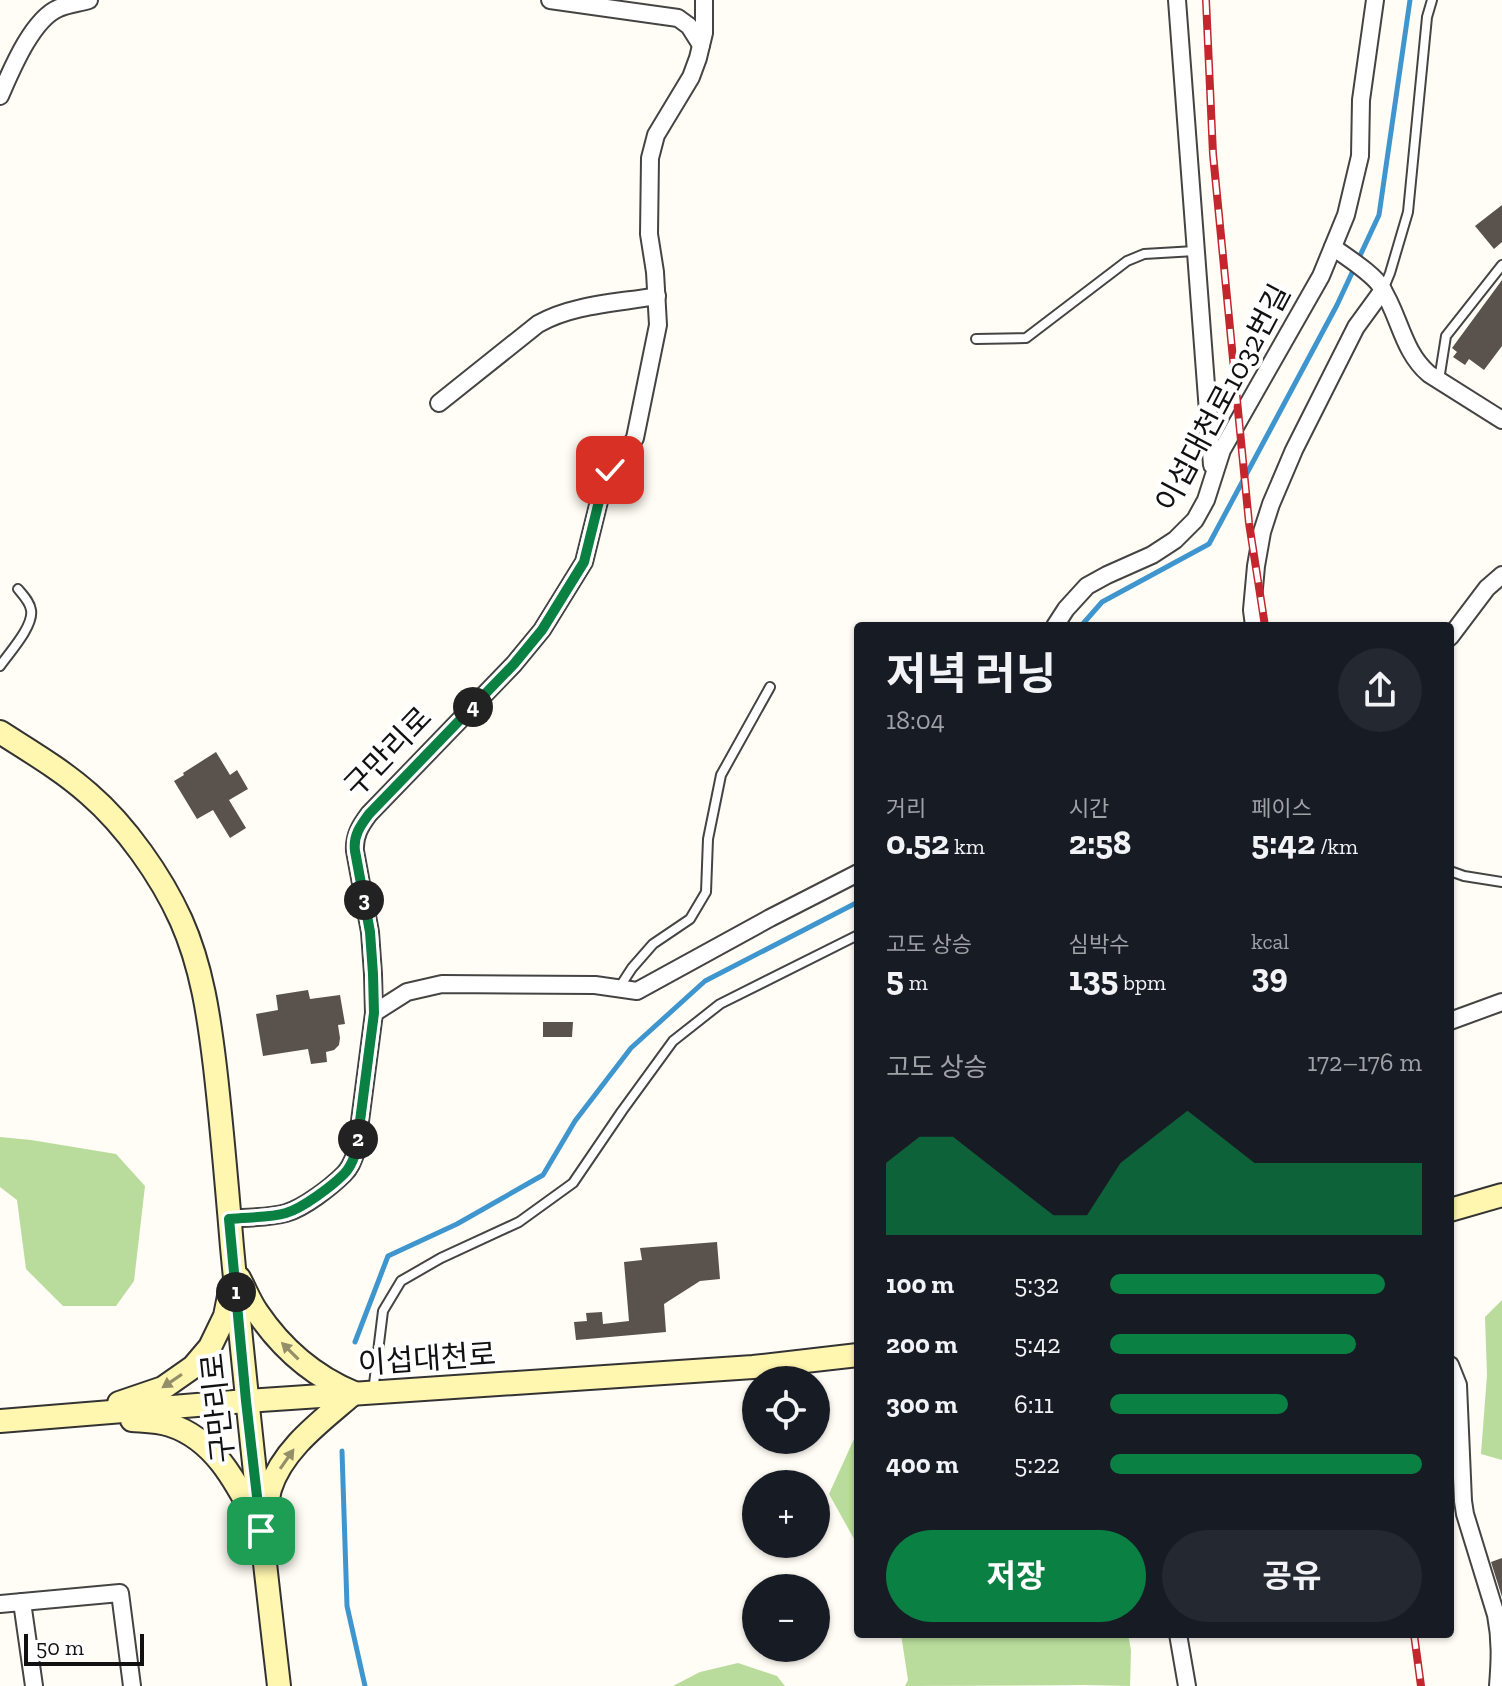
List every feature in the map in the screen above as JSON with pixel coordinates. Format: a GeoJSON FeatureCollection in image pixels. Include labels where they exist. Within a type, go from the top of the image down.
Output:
{"type":"FeatureCollection","features":[{"type":"Feature","properties":{"kind":"street"},"geometry":{"type":"LineString","coordinates":[[0,96],[31,35],[45,19],[56,9],[89,0]]}},
{"type":"Feature","properties":{"kind":"street"},"geometry":{"type":"LineString","coordinates":[[550,0],[678,18],[689,26],[701,45]]}},
{"type":"Feature","properties":{"kind":"street","name":"구만리로"},"geometry":{"type":"LineString","coordinates":[[678,18],[702,0]]}},
{"type":"Feature","properties":{"kind":"street","name":"구만리로"},"geometry":{"type":"LineString","coordinates":[[229,1219],[284,1214],[295,1210],[344,1174],[352,1164],[374,1013],[370,932],[354,842],[357,831],[369,814],[514,664],[542,630],[584,562],[602,489],[620,454],[635,438],[658,325],[649,234],[652,145],[691,77],[704,33],[702,0]]}},
{"type":"Feature","properties":{"kind":"street"},"geometry":{"type":"LineString","coordinates":[[1177,0],[1213,477]]}},
{"type":"Feature","properties":{"kind":"street","name":"이섭대천로1032번길"},"geometry":{"type":"LineString","coordinates":[[1058,622],[1087,586],[1152,555],[1175,540],[1195,520],[1206,500],[1222,450],[1321,276],[1346,215],[1360,156],[1361,100],[1375,0]]}},
{"type":"Feature","properties":{"kind":"street"},"geometry":{"type":"LineString","coordinates":[[1333,247],[1380,286],[1420,366],[1502,420]]}},
{"type":"Feature","properties":{"kind":"street"},"geometry":{"type":"LineString","coordinates":[[1254,622],[1256,566],[1271,504],[1294,450],[1380,286]]}},
{"type":"Feature","properties":{"kind":"street"},"geometry":{"type":"LineString","coordinates":[[439,403],[552,316],[657,296]]}},
{"type":"Feature","properties":{"kind":"street"},"geometry":{"type":"LineString","coordinates":[[1454,632],[1487,588],[1502,575]]}},
{"type":"Feature","properties":{"kind":"street","name":"구만리로"},"geometry":{"type":"LineString","coordinates":[[0,732],[54,767],[108,812],[156,874],[181,921],[199,968],[219,1098],[246,1401],[279,1686]]}},
{"type":"Feature","properties":{"kind":"street"},"geometry":{"type":"LineString","coordinates":[[374,1013],[407,992],[442,984],[595,985],[637,991],[854,875]]}},
{"type":"Feature","properties":{"kind":"street"},"geometry":{"type":"LineString","coordinates":[[1454,1020],[1502,1002]]}},
{"type":"Feature","properties":{"kind":"street"},"geometry":{"type":"LineString","coordinates":[[1454,1209],[1502,1195]]}},
{"type":"Feature","properties":{"kind":"street"},"geometry":{"type":"LineString","coordinates":[[234,1269],[256,1311],[303,1365],[328,1382],[364,1393]]}},
{"type":"Feature","properties":{"kind":"street"},"geometry":{"type":"LineString","coordinates":[[88,1414],[163,1388],[193,1367],[210,1347],[225,1316],[234,1269]]}},
{"type":"Feature","properties":{"kind":"street","name":"이섭대천로"},"geometry":{"type":"LineString","coordinates":[[0,1421],[753,1367],[854,1355]]}},
{"type":"Feature","properties":{"kind":"street"},"geometry":{"type":"LineString","coordinates":[[1454,1375],[1458,1385],[1465,1514],[1496,1615],[1501,1644],[1498,1686]]}},
{"type":"Feature","properties":{"kind":"street"},"geometry":{"type":"LineString","coordinates":[[261,1531],[270,1487],[284,1461],[301,1440],[364,1393]]}},
{"type":"Feature","properties":{"kind":"street"},"geometry":{"type":"LineString","coordinates":[[88,1414],[169,1425],[195,1437],[216,1455],[235,1481],[261,1531]]}},
{"type":"Feature","properties":{"kind":"street"},"geometry":{"type":"LineString","coordinates":[[0,1604],[120,1593],[132,1686]]}},
{"type":"Feature","properties":{"kind":"street"},"geometry":{"type":"LineString","coordinates":[[22,1602],[34,1686]]}},
{"type":"Feature","properties":{"kind":"street"},"geometry":{"type":"LineString","coordinates":[[1179,1638],[1187,1686]]}},
{"type":"Feature","properties":{"kind":"lane"},"geometry":{"type":"LineString","coordinates":[[1380,286],[1390,273],[1408,212],[1427,17],[1432,0]]}},
{"type":"Feature","properties":{"kind":"lane"},"geometry":{"type":"LineString","coordinates":[[976,339],[1026,338],[1127,261],[1144,254],[1195,251]]}},
{"type":"Feature","properties":{"kind":"lane"},"geometry":{"type":"LineString","coordinates":[[1439,381],[1446,336],[1502,265]]}},
{"type":"Feature","properties":{"kind":"lane"},"geometry":{"type":"LineString","coordinates":[[0,666],[28,627],[31,617],[29,604],[18,589]]}},
{"type":"Feature","properties":{"kind":"lane"},"geometry":{"type":"LineString","coordinates":[[619,988],[653,944],[690,919],[706,892],[708,839],[721,775],[770,687]]}},
{"type":"Feature","properties":{"kind":"lane"},"geometry":{"type":"LineString","coordinates":[[1454,872],[1502,882]]}},
{"type":"Feature","properties":{"kind":"lane"},"geometry":{"type":"LineString","coordinates":[[364,1393],[383,1311],[401,1281],[441,1258],[519,1222],[573,1183],[673,1041],[720,1004],[854,937]]}},
{"type":"Feature","properties":{"kind":"green space"},"geometry":{"type":"Polygon","coordinates":[[[0,1137],[116,1154],[145,1186],[134,1281],[116,1306],[63,1306],[26,1269],[17,1200],[0,1187],[0,1137]]]}},
{"type":"Feature","properties":{"kind":"green space"},"geometry":{"type":"Polygon","coordinates":[[[1502,1300],[1502,1460],[1481,1454],[1487,1375],[1485,1317],[1502,1300]]]}},
{"type":"Feature","properties":{"kind":"green space"},"geometry":{"type":"Polygon","coordinates":[[[854,1439],[854,1539],[830,1492],[854,1439]]]}},
{"type":"Feature","properties":{"kind":"green space"},"geometry":{"type":"Polygon","coordinates":[[[902,1638],[1129,1638],[1131,1650],[1130,1686],[905,1686],[908,1680],[902,1638]]]}},
{"type":"Feature","properties":{"kind":"green space"},"geometry":{"type":"Polygon","coordinates":[[[738,1663],[777,1676],[785,1686],[673,1686],[700,1672],[738,1663]]]}},
{"type":"Feature","properties":{"kind":"building"},"geometry":{"type":"Polygon","coordinates":[[[1502,205],[1502,242],[1494,249],[1475,226],[1502,205]]]}},
{"type":"Feature","properties":{"kind":"building"},"geometry":{"type":"Polygon","coordinates":[[[1502,280],[1502,346],[1484,370],[1469,359],[1465,365],[1453,357],[1457,352],[1452,348],[1502,280]]]}},
{"type":"Feature","properties":{"kind":"building"},"geometry":{"type":"Polygon","coordinates":[[[216,752],[230,775],[237,770],[248,789],[229,800],[246,828],[230,838],[213,810],[197,819],[174,781],[216,752]]]}},
{"type":"Feature","properties":{"kind":"building"},"geometry":{"type":"Polygon","coordinates":[[[308,990],[310,999],[340,995],[345,1024],[338,1025],[339,1045],[326,1052],[327,1062],[311,1064],[308,1049],[263,1056],[256,1014],[278,1010],[276,995],[308,990]]]}},
{"type":"Feature","properties":{"kind":"building"},"geometry":{"type":"Polygon","coordinates":[[[543,1022],[573,1022],[572,1037],[543,1037],[543,1022]]]}},
{"type":"Feature","properties":{"kind":"building"},"geometry":{"type":"Polygon","coordinates":[[[717,1242],[720,1279],[700,1281],[664,1304],[666,1332],[576,1340],[574,1322],[587,1321],[586,1313],[602,1312],[603,1324],[629,1321],[624,1262],[642,1260],[640,1248],[717,1242]]]}},
{"type":"Feature","properties":{"kind":"building"},"geometry":{"type":"Polygon","coordinates":[[[1502,1558],[1502,1597],[1491,1562],[1502,1558]]]}},
{"type":"Feature","properties":{"kind":"waterway"},"geometry":{"type":"LineString","coordinates":[[1084,622],[1102,602],[1209,544],[1337,305],[1379,215],[1410,0]]}},
{"type":"Feature","properties":{"kind":"waterway"},"geometry":{"type":"LineString","coordinates":[[355,1342],[388,1256],[457,1224],[543,1175],[575,1121],[631,1048],[705,981],[854,904]]}},
{"type":"Feature","properties":{"kind":"waterway"},"geometry":{"type":"LineString","coordinates":[[342,1451],[347,1606],[365,1686]]}},
{"type":"Feature","properties":{"kind":"railway"},"geometry":{"type":"LineString","coordinates":[[1206,0],[1213,154],[1249,523],[1264,622]]}},
{"type":"Feature","properties":{"kind":"railway"},"geometry":{"type":"LineString","coordinates":[[1415,1638],[1421,1686]]}},
{"type":"Feature","properties":{"kind":"route"},"geometry":{"type":"LineString","coordinates":[[261,1531],[229,1219],[284,1214],[295,1210],[344,1174],[352,1164],[374,1013],[370,932],[354,842],[357,831],[369,814],[514,664],[542,630],[584,562],[602,489],[610,470]]}}]}
